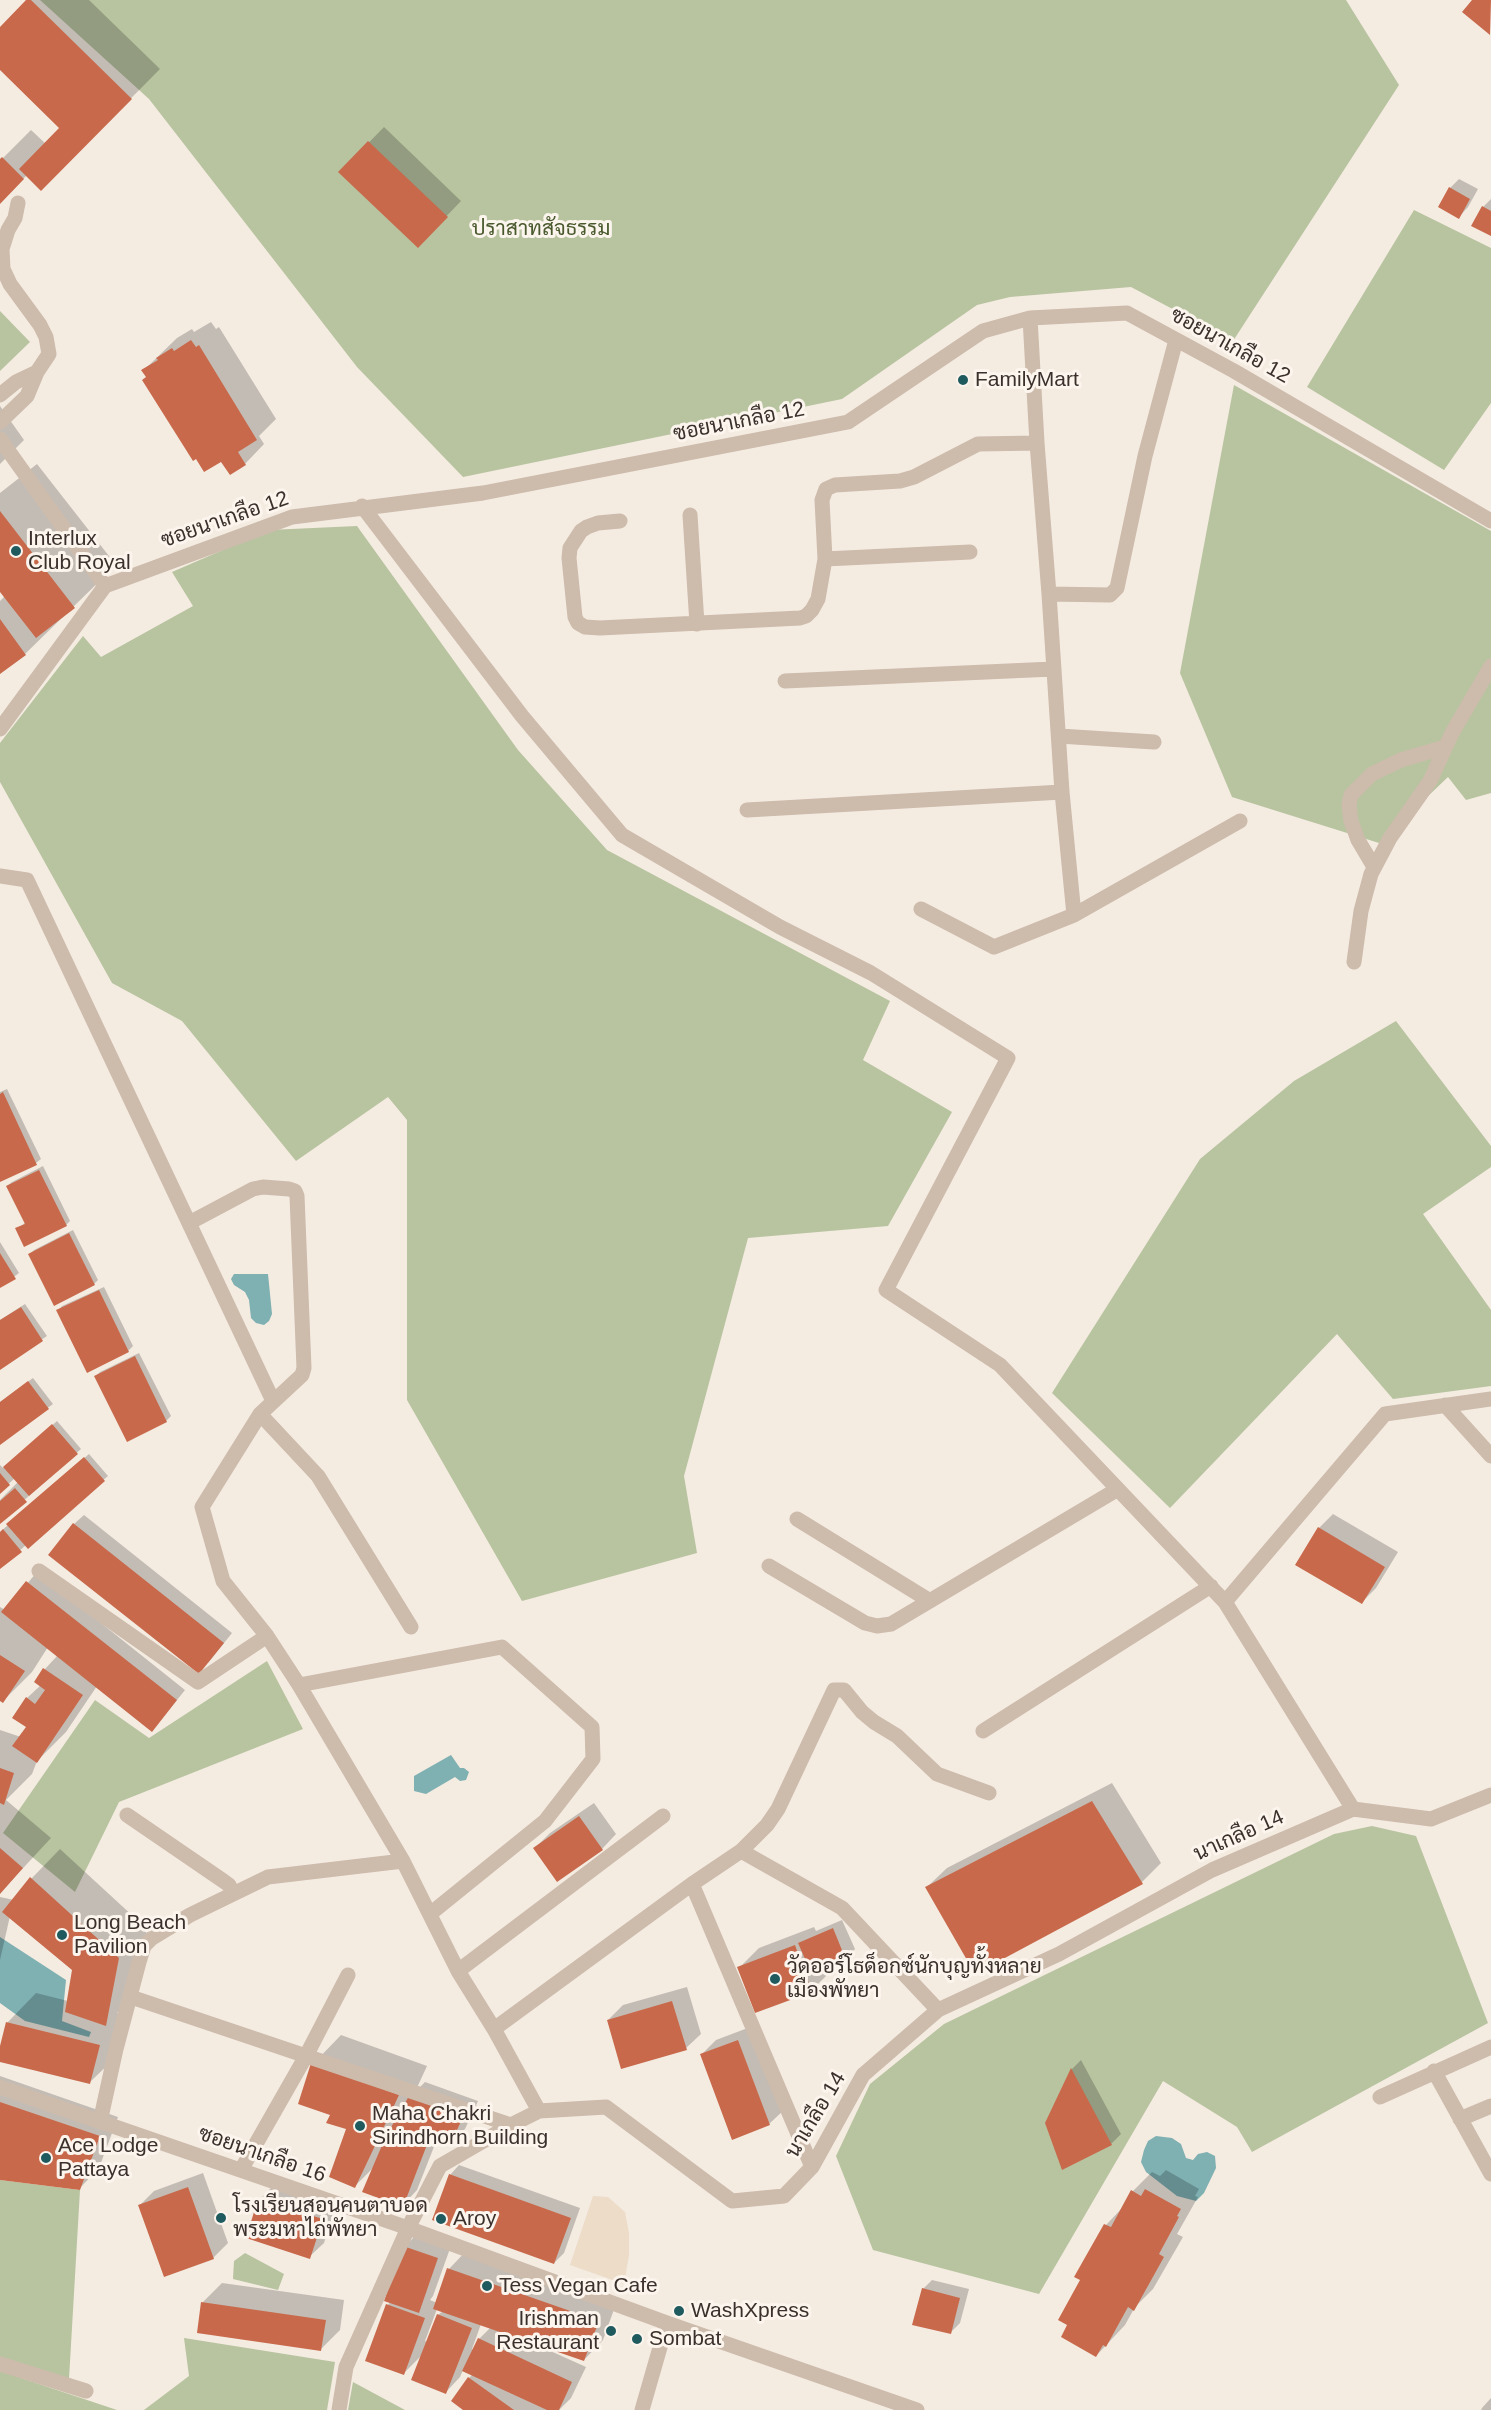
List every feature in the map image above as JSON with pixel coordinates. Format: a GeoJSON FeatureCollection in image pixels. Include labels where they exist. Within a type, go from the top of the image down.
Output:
{"type":"FeatureCollection","features":[{"type":"Feature","properties":{"kind":"street"},"geometry":{"type":"LineString","coordinates":[[0,422],[27,396],[37,372],[49,354],[46,337],[40,325],[9,284],[2,262],[4,240],[15,218],[18,203]]}},
{"type":"Feature","properties":{"kind":"street","name":"ซอยนาเกลือ 12"},"geometry":{"type":"LineString","coordinates":[[105,586],[292,517],[362,506],[483,493],[848,422],[983,331],[1030,318],[1127,313],[1491,521]]}},
{"type":"Feature","properties":{"kind":"street"},"geometry":{"type":"LineString","coordinates":[[1030,318],[1062,792],[1074,915]]}},
{"type":"Feature","properties":{"kind":"street"},"geometry":{"type":"LineString","coordinates":[[1049,594],[1110,595],[1117,588],[1145,456],[1176,339]]}},
{"type":"Feature","properties":{"kind":"street"},"geometry":{"type":"LineString","coordinates":[[0,395],[16,382],[37,372]]}},
{"type":"Feature","properties":{"kind":"street"},"geometry":{"type":"LineString","coordinates":[[0,439],[105,586],[0,729]]}},
{"type":"Feature","properties":{"kind":"street"},"geometry":{"type":"LineString","coordinates":[[620,521],[598,523],[587,527],[574,539],[570,548],[574,608],[578,622],[585,627],[697,624],[806,616],[818,599],[825,559],[822,500],[826,489],[835,485],[900,481],[914,477],[978,444],[1037,443]]}},
{"type":"Feature","properties":{"kind":"street"},"geometry":{"type":"LineString","coordinates":[[362,506],[522,716],[622,835],[780,927],[871,974],[1008,1058],[886,1290],[1000,1365],[1226,1602],[1353,1809],[1431,1819],[1491,1795]]}},
{"type":"Feature","properties":{"kind":"street"},"geometry":{"type":"LineString","coordinates":[[690,515],[697,624]]}},
{"type":"Feature","properties":{"kind":"street"},"geometry":{"type":"LineString","coordinates":[[825,559],[970,552]]}},
{"type":"Feature","properties":{"kind":"street"},"geometry":{"type":"LineString","coordinates":[[1354,962],[1366,888],[1374,867],[1390,838],[1430,781],[1445,747],[1491,666]]}},
{"type":"Feature","properties":{"kind":"street"},"geometry":{"type":"LineString","coordinates":[[785,681],[1053,669]]}},
{"type":"Feature","properties":{"kind":"street"},"geometry":{"type":"LineString","coordinates":[[1059,736],[1154,742]]}},
{"type":"Feature","properties":{"kind":"street"},"geometry":{"type":"LineString","coordinates":[[1374,867],[1358,840],[1351,821],[1349,805],[1351,795],[1372,774],[1401,760],[1445,747]]}},
{"type":"Feature","properties":{"kind":"street"},"geometry":{"type":"LineString","coordinates":[[747,810],[1062,792]]}},
{"type":"Feature","properties":{"kind":"street"},"geometry":{"type":"LineString","coordinates":[[921,909],[994,947],[1074,915],[1240,821]]}},
{"type":"Feature","properties":{"kind":"street"},"geometry":{"type":"LineString","coordinates":[[0,876],[27,880],[273,1401]]}},
{"type":"Feature","properties":{"kind":"street"},"geometry":{"type":"LineString","coordinates":[[189,1223],[254,1189],[263,1187],[289,1189],[295,1191],[297,1196],[304,1368],[302,1375],[260,1414],[201,1508],[223,1581],[267,1636],[299,1685],[403,1861],[458,1971],[494,2029],[539,2111]]}},
{"type":"Feature","properties":{"kind":"street"},"geometry":{"type":"LineString","coordinates":[[1226,1602],[1384,1414],[1491,1399]]}},
{"type":"Feature","properties":{"kind":"street"},"geometry":{"type":"LineString","coordinates":[[1445,1405],[1491,1456]]}},
{"type":"Feature","properties":{"kind":"street"},"geometry":{"type":"LineString","coordinates":[[260,1414],[318,1476],[411,1627]]}},
{"type":"Feature","properties":{"kind":"street"},"geometry":{"type":"LineString","coordinates":[[769,1566],[865,1623],[877,1626],[891,1624],[1118,1489]]}},
{"type":"Feature","properties":{"kind":"street"},"geometry":{"type":"LineString","coordinates":[[797,1520],[930,1601]]}},
{"type":"Feature","properties":{"kind":"street"},"geometry":{"type":"LineString","coordinates":[[39,1571],[198,1682],[267,1636]]}},
{"type":"Feature","properties":{"kind":"street"},"geometry":{"type":"LineString","coordinates":[[983,1731],[1211,1586]]}},
{"type":"Feature","properties":{"kind":"street"},"geometry":{"type":"LineString","coordinates":[[299,1685],[502,1647],[592,1726],[593,1759],[545,1821],[430,1914]]}},
{"type":"Feature","properties":{"kind":"street"},"geometry":{"type":"LineString","coordinates":[[494,2029],[692,1884],[741,1851],[767,1825],[778,1809],[831,1694],[838,1689],[844,1690],[873,1722],[897,1736],[937,1774],[989,1793]]}},
{"type":"Feature","properties":{"kind":"street","name":"นาเกลือ 14"},"geometry":{"type":"LineString","coordinates":[[339,2410],[346,2367],[408,2228],[440,2166],[539,2111],[606,2107],[732,2201],[784,2196],[812,2167],[863,2075],[938,2010],[1059,1954],[1212,1870],[1353,1809]]}},
{"type":"Feature","properties":{"kind":"street"},"geometry":{"type":"LineString","coordinates":[[127,1815],[229,1885],[233,1893]]}},
{"type":"Feature","properties":{"kind":"street"},"geometry":{"type":"LineString","coordinates":[[458,1971],[663,1816]]}},
{"type":"Feature","properties":{"kind":"street"},"geometry":{"type":"LineString","coordinates":[[741,1851],[842,1908],[938,2010]]}},
{"type":"Feature","properties":{"kind":"street"},"geometry":{"type":"LineString","coordinates":[[100,2122],[116,2049],[144,1946],[152,1938],[190,1915],[268,1877],[403,1861]]}},
{"type":"Feature","properties":{"kind":"street"},"geometry":{"type":"LineString","coordinates":[[692,1884],[812,2167]]}},
{"type":"Feature","properties":{"kind":"street"},"geometry":{"type":"LineString","coordinates":[[241,2170],[306,2056],[348,1975]]}},
{"type":"Feature","properties":{"kind":"street"},"geometry":{"type":"LineString","coordinates":[[131,1996],[511,2125]]}},
{"type":"Feature","properties":{"kind":"street"},"geometry":{"type":"LineString","coordinates":[[1380,2097],[1491,2047]]}},
{"type":"Feature","properties":{"kind":"street"},"geometry":{"type":"LineString","coordinates":[[1434,2071],[1491,2174]]}},
{"type":"Feature","properties":{"kind":"street","name":"ซอยนาเกลือ 16"},"geometry":{"type":"LineString","coordinates":[[0,2087],[408,2228],[668,2323],[917,2410]]}},
{"type":"Feature","properties":{"kind":"street"},"geometry":{"type":"LineString","coordinates":[[1460,2119],[1491,2106]]}},
{"type":"Feature","properties":{"kind":"street"},"geometry":{"type":"LineString","coordinates":[[642,2410],[668,2323]]}},
{"type":"Feature","properties":{"kind":"street"},"geometry":{"type":"LineString","coordinates":[[0,2364],[86,2391]]}},
{"type":"Feature","properties":{"kind":"green space","name":"ปราสาทสัจธรรม"},"geometry":{"type":"Polygon","coordinates":[[[40,0],[1346,0],[1399,85],[1233,341],[1131,287],[1010,297],[977,305],[842,399],[463,477],[357,367],[149,99],[40,0]]]}},
{"type":"Feature","properties":{"kind":"green space"},"geometry":{"type":"Polygon","coordinates":[[[1414,210],[1491,248],[1491,403],[1444,470],[1307,387],[1414,210]]]}},
{"type":"Feature","properties":{"kind":"green space"},"geometry":{"type":"Polygon","coordinates":[[[0,311],[30,342],[0,371],[0,311]]]}},
{"type":"Feature","properties":{"kind":"green space"},"geometry":{"type":"Polygon","coordinates":[[[1234,385],[1491,531],[1491,793],[1466,800],[1448,777],[1379,843],[1232,797],[1180,673],[1234,385]]]}},
{"type":"Feature","properties":{"kind":"green space"},"geometry":{"type":"Polygon","coordinates":[[[357,526],[518,750],[607,850],[890,1001],[863,1060],[952,1112],[888,1226],[748,1238],[684,1476],[697,1553],[522,1601],[407,1400],[407,1120],[388,1097],[296,1161],[182,1021],[112,983],[0,782],[0,743],[83,636],[101,657],[193,606],[172,572],[269,530],[357,526]]]}},
{"type":"Feature","properties":{"kind":"green space"},"geometry":{"type":"Polygon","coordinates":[[[1396,1021],[1491,1146],[1491,1167],[1423,1214],[1491,1310],[1491,1386],[1393,1399],[1337,1334],[1170,1508],[1052,1393],[1200,1159],[1294,1081],[1396,1021]]]}},
{"type":"Feature","properties":{"kind":"green space"},"geometry":{"type":"Polygon","coordinates":[[[267,1661],[303,1729],[119,1802],[75,1892],[3,1833],[95,1700],[149,1738],[267,1661]]]}},
{"type":"Feature","properties":{"kind":"green space"},"geometry":{"type":"Polygon","coordinates":[[[1372,1826],[1416,1836],[1488,2023],[1252,2152],[1237,2127],[1163,2081],[1039,2294],[873,2250],[836,2156],[870,2084],[944,2024],[1334,1834],[1372,1826]]]}},
{"type":"Feature","properties":{"kind":"green space"},"geometry":{"type":"Polygon","coordinates":[[[0,2180],[80,2190],[69,2379],[0,2358],[0,2180]]]}},
{"type":"Feature","properties":{"kind":"green space"},"geometry":{"type":"Polygon","coordinates":[[[245,2253],[284,2274],[278,2290],[233,2279],[234,2261],[245,2253]]]}},
{"type":"Feature","properties":{"kind":"green space"},"geometry":{"type":"Polygon","coordinates":[[[184,2338],[335,2362],[327,2410],[144,2410],[189,2376],[184,2338]]]}},
{"type":"Feature","properties":{"kind":"green space"},"geometry":{"type":"Polygon","coordinates":[[[0,2371],[117,2410],[0,2410],[0,2371]]]}},
{"type":"Feature","properties":{"kind":"green space"},"geometry":{"type":"Polygon","coordinates":[[[353,2382],[405,2410],[348,2410],[353,2382]]]}},
{"type":"Feature","properties":{"kind":"shaded area"},"geometry":{"type":"Polygon","coordinates":[[[593,2196],[608,2197],[625,2212],[629,2233],[629,2255],[624,2284],[570,2265],[593,2196]]]}},
{"type":"Feature","properties":{"kind":"water"},"geometry":{"type":"Polygon","coordinates":[[[234,1274],[268,1274],[272,1314],[264,1325],[256,1323],[251,1318],[249,1300],[245,1292],[234,1285],[231,1279],[234,1274]]]}},
{"type":"Feature","properties":{"kind":"water"},"geometry":{"type":"Polygon","coordinates":[[[451,1755],[460,1768],[469,1772],[466,1780],[460,1781],[455,1777],[426,1794],[414,1791],[414,1776],[451,1755]]]}},
{"type":"Feature","properties":{"kind":"water"},"geometry":{"type":"Polygon","coordinates":[[[0,1937],[66,1980],[62,2021],[91,2032],[89,2037],[25,2021],[0,2003],[0,1937]]]}},
{"type":"Feature","properties":{"kind":"water"},"geometry":{"type":"Polygon","coordinates":[[[1156,2136],[1172,2138],[1181,2144],[1186,2158],[1193,2160],[1198,2154],[1207,2152],[1215,2156],[1216,2168],[1204,2193],[1196,2201],[1177,2196],[1146,2172],[1141,2162],[1144,2150],[1148,2141],[1156,2136]]]}},
{"type":"Feature","properties":{"kind":"building"},"geometry":{"type":"Polygon","coordinates":[[[26,0],[31,0],[132,99],[41,191],[19,169],[59,128],[0,70],[0,27],[26,0]]]}},
{"type":"Feature","properties":{"kind":"building"},"geometry":{"type":"Polygon","coordinates":[[[1472,0],[1491,0],[1490,35],[1462,12],[1472,0]]]}},
{"type":"Feature","properties":{"kind":"building"},"geometry":{"type":"Polygon","coordinates":[[[368,141],[448,217],[418,248],[338,172],[368,141]]]}},
{"type":"Feature","properties":{"kind":"building"},"geometry":{"type":"Polygon","coordinates":[[[2,157],[24,179],[0,204],[0,159],[2,157]]]}},
{"type":"Feature","properties":{"kind":"building"},"geometry":{"type":"Polygon","coordinates":[[[1449,187],[1470,199],[1459,219],[1438,207],[1449,187]]]}},
{"type":"Feature","properties":{"kind":"building"},"geometry":{"type":"Polygon","coordinates":[[[1482,206],[1491,211],[1491,236],[1471,226],[1482,206]]]}},
{"type":"Feature","properties":{"kind":"building"},"geometry":{"type":"Polygon","coordinates":[[[191,340],[196,347],[199,345],[257,440],[238,452],[246,465],[230,475],[221,462],[204,472],[196,459],[193,461],[142,380],[146,377],[141,370],[172,348],[174,351],[191,340]]]}},
{"type":"Feature","properties":{"kind":"building","name":"Interlux Club Royal"},"geometry":{"type":"Polygon","coordinates":[[[0,511],[75,608],[36,638],[0,592],[0,511]]]}},
{"type":"Feature","properties":{"kind":"building"},"geometry":{"type":"Polygon","coordinates":[[[0,619],[26,655],[0,674],[0,619]]]}},
{"type":"Feature","properties":{"kind":"building"},"geometry":{"type":"Polygon","coordinates":[[[3,1092],[37,1165],[0,1182],[0,1094],[3,1092]]]}},
{"type":"Feature","properties":{"kind":"building"},"geometry":{"type":"Polygon","coordinates":[[[39,1170],[67,1226],[24,1247],[15,1228],[25,1224],[6,1186],[39,1170]]]}},
{"type":"Feature","properties":{"kind":"building"},"geometry":{"type":"Polygon","coordinates":[[[69,1233],[95,1285],[54,1306],[28,1254],[69,1233]]]}},
{"type":"Feature","properties":{"kind":"building"},"geometry":{"type":"Polygon","coordinates":[[[0,1253],[16,1279],[0,1288],[0,1253]]]}},
{"type":"Feature","properties":{"kind":"building"},"geometry":{"type":"Polygon","coordinates":[[[99,1290],[129,1352],[87,1373],[56,1310],[99,1290]]]}},
{"type":"Feature","properties":{"kind":"building"},"geometry":{"type":"Polygon","coordinates":[[[21,1307],[43,1341],[0,1370],[0,1320],[21,1307]]]}},
{"type":"Feature","properties":{"kind":"building"},"geometry":{"type":"Polygon","coordinates":[[[135,1356],[167,1422],[127,1442],[94,1376],[135,1356]]]}},
{"type":"Feature","properties":{"kind":"building"},"geometry":{"type":"Polygon","coordinates":[[[28,1381],[49,1409],[0,1445],[0,1402],[28,1381]]]}},
{"type":"Feature","properties":{"kind":"building"},"geometry":{"type":"Polygon","coordinates":[[[52,1424],[78,1454],[29,1496],[3,1467],[52,1424]]]}},
{"type":"Feature","properties":{"kind":"building"},"geometry":{"type":"Polygon","coordinates":[[[84,1457],[105,1481],[28,1549],[6,1524],[84,1457]]]}},
{"type":"Feature","properties":{"kind":"building"},"geometry":{"type":"Polygon","coordinates":[[[0,1473],[10,1485],[0,1494],[0,1473]]]}},
{"type":"Feature","properties":{"kind":"building"},"geometry":{"type":"Polygon","coordinates":[[[15,1488],[27,1502],[0,1524],[0,1501],[15,1488]]]}},
{"type":"Feature","properties":{"kind":"building"},"geometry":{"type":"Polygon","coordinates":[[[73,1523],[224,1643],[199,1674],[48,1555],[73,1523]]]}},
{"type":"Feature","properties":{"kind":"building"},"geometry":{"type":"Polygon","coordinates":[[[1318,1527],[1385,1567],[1362,1604],[1295,1565],[1318,1527]]]}},
{"type":"Feature","properties":{"kind":"building"},"geometry":{"type":"Polygon","coordinates":[[[3,1529],[22,1552],[0,1569],[0,1532],[3,1529]]]}},
{"type":"Feature","properties":{"kind":"building"},"geometry":{"type":"Polygon","coordinates":[[[26,1581],[177,1700],[152,1732],[1,1612],[26,1581]]]}},
{"type":"Feature","properties":{"kind":"building"},"geometry":{"type":"Polygon","coordinates":[[[0,1655],[25,1671],[3,1703],[0,1701],[0,1655]]]}},
{"type":"Feature","properties":{"kind":"building"},"geometry":{"type":"Polygon","coordinates":[[[43,1668],[83,1695],[37,1763],[12,1746],[26,1727],[12,1718],[26,1697],[35,1704],[45,1690],[34,1682],[43,1668]]]}},
{"type":"Feature","properties":{"kind":"building"},"geometry":{"type":"Polygon","coordinates":[[[0,1768],[14,1773],[4,1805],[0,1803],[0,1768]]]}},
{"type":"Feature","properties":{"kind":"building"},"geometry":{"type":"Polygon","coordinates":[[[1092,1801],[1143,1884],[975,1974],[925,1887],[1092,1801]]]}},
{"type":"Feature","properties":{"kind":"building"},"geometry":{"type":"Polygon","coordinates":[[[579,1816],[603,1850],[557,1882],[533,1848],[579,1816]]]}},
{"type":"Feature","properties":{"kind":"building"},"geometry":{"type":"Polygon","coordinates":[[[0,1848],[23,1868],[0,1894],[0,1848]]]}},
{"type":"Feature","properties":{"kind":"building","name":"Long Beach Pavilion"},"geometry":{"type":"Polygon","coordinates":[[[30,1877],[119,1958],[106,2026],[65,2012],[72,1970],[2,1912],[30,1877]]]}},
{"type":"Feature","properties":{"kind":"building"},"geometry":{"type":"Polygon","coordinates":[[[833,1928],[846,1960],[812,1975],[798,1943],[833,1928]]]}},
{"type":"Feature","properties":{"kind":"building","name":"วัดออร์โธด็อกซ์นักบุญทั้งหลาย เมืองพัทยา"},"geometry":{"type":"Polygon","coordinates":[[[795,1945],[812,1992],[755,2013],[737,1967],[795,1945]]]}},
{"type":"Feature","properties":{"kind":"building"},"geometry":{"type":"Polygon","coordinates":[[[672,2001],[687,2050],[621,2069],[607,2020],[672,2001]]]}},
{"type":"Feature","properties":{"kind":"building"},"geometry":{"type":"Polygon","coordinates":[[[6,2022],[100,2045],[90,2084],[0,2062],[0,2046],[6,2022]]]}},
{"type":"Feature","properties":{"kind":"building"},"geometry":{"type":"Polygon","coordinates":[[[738,2040],[770,2125],[732,2140],[700,2054],[738,2040]]]}},
{"type":"Feature","properties":{"kind":"building","name":"Maha Chakri Sirindhorn Building"},"geometry":{"type":"Polygon","coordinates":[[[311,2063],[399,2095],[355,2188],[329,2177],[346,2129],[326,2123],[330,2115],[298,2104],[311,2063]]]}},
{"type":"Feature","properties":{"kind":"building"},"geometry":{"type":"Polygon","coordinates":[[[1071,2068],[1112,2145],[1062,2170],[1045,2123],[1071,2068]]]}},
{"type":"Feature","properties":{"kind":"building"},"geometry":{"type":"Polygon","coordinates":[[[409,2096],[464,2115],[450,2145],[430,2137],[403,2207],[362,2192],[386,2136],[409,2096]]]}},
{"type":"Feature","properties":{"kind":"building","name":"Ace Lodge Pattaya"},"geometry":{"type":"Polygon","coordinates":[[[0,2102],[100,2136],[80,2190],[0,2180],[0,2102]]]}},
{"type":"Feature","properties":{"kind":"building"},"geometry":{"type":"Polygon","coordinates":[[[449,2174],[571,2218],[554,2264],[432,2220],[449,2174]]]}},
{"type":"Feature","properties":{"kind":"building"},"geometry":{"type":"Polygon","coordinates":[[[188,2187],[214,2259],[164,2277],[138,2205],[188,2187]]]}},
{"type":"Feature","properties":{"kind":"building"},"geometry":{"type":"Polygon","coordinates":[[[1145,2189],[1181,2209],[1177,2216],[1179,2217],[1159,2254],[1164,2257],[1134,2311],[1128,2307],[1106,2347],[1103,2345],[1096,2357],[1061,2337],[1067,2325],[1058,2320],[1080,2280],[1074,2277],[1104,2224],[1111,2227],[1131,2190],[1141,2196],[1145,2189]]]}},
{"type":"Feature","properties":{"kind":"building"},"geometry":{"type":"Polygon","coordinates":[[[258,2199],[323,2219],[310,2259],[246,2238],[258,2199]]]}},
{"type":"Feature","properties":{"kind":"building"},"geometry":{"type":"Polygon","coordinates":[[[403,2246],[438,2258],[419,2313],[384,2301],[403,2246]]]}},
{"type":"Feature","properties":{"kind":"building"},"geometry":{"type":"Polygon","coordinates":[[[447,2268],[599,2321],[584,2361],[433,2309],[447,2268]]]}},
{"type":"Feature","properties":{"kind":"building"},"geometry":{"type":"Polygon","coordinates":[[[922,2288],[960,2298],[951,2334],[912,2325],[922,2288]]]}},
{"type":"Feature","properties":{"kind":"building"},"geometry":{"type":"Polygon","coordinates":[[[201,2302],[326,2320],[321,2351],[197,2333],[201,2302]]]}},
{"type":"Feature","properties":{"kind":"building"},"geometry":{"type":"Polygon","coordinates":[[[386,2304],[425,2318],[404,2375],[365,2361],[386,2304]]]}},
{"type":"Feature","properties":{"kind":"building"},"geometry":{"type":"Polygon","coordinates":[[[437,2314],[472,2328],[446,2394],[411,2380],[437,2314]]]}},
{"type":"Feature","properties":{"kind":"building"},"geometry":{"type":"Polygon","coordinates":[[[478,2338],[572,2382],[559,2410],[547,2410],[462,2371],[478,2338]]]}},
{"type":"Feature","properties":{"kind":"building"},"geometry":{"type":"Polygon","coordinates":[[[468,2377],[514,2410],[463,2410],[451,2401],[468,2377]]]}},
{"type":"Feature","properties":{"kind":"place","name":"FamilyMart"},"geometry":{"type":"Point","coordinates":[963,380]}},
{"type":"Feature","properties":{"kind":"place","name":"Interlux Club Royal"},"geometry":{"type":"Point","coordinates":[16,551]}},
{"type":"Feature","properties":{"kind":"place","name":"Long Beach Pavilion"},"geometry":{"type":"Point","coordinates":[62,1935]}},
{"type":"Feature","properties":{"kind":"place","name":"วัดออร์โธด็อกซ์นักบุญทั้งหลาย เมืองพัทยา"},"geometry":{"type":"Point","coordinates":[775,1979]}},
{"type":"Feature","properties":{"kind":"place","name":"Maha Chakri Sirindhorn Building"},"geometry":{"type":"Point","coordinates":[360,2126]}},
{"type":"Feature","properties":{"kind":"place","name":"Ace Lodge Pattaya"},"geometry":{"type":"Point","coordinates":[46,2158]}},
{"type":"Feature","properties":{"kind":"place","name":"โรงเรียนสอนคนตาบอด พระมหาไถ่พัทยา"},"geometry":{"type":"Point","coordinates":[221,2218]}},
{"type":"Feature","properties":{"kind":"place","name":"Aroy"},"geometry":{"type":"Point","coordinates":[441,2219]}},
{"type":"Feature","properties":{"kind":"place","name":"Tess Vegan Cafe"},"geometry":{"type":"Point","coordinates":[487,2286]}},
{"type":"Feature","properties":{"kind":"place","name":"WashXpress"},"geometry":{"type":"Point","coordinates":[679,2311]}},
{"type":"Feature","properties":{"kind":"place","name":"Irishman Restaurant"},"geometry":{"type":"Point","coordinates":[611,2331]}},
{"type":"Feature","properties":{"kind":"place","name":"Sombat"},"geometry":{"type":"Point","coordinates":[637,2339]}}]}
